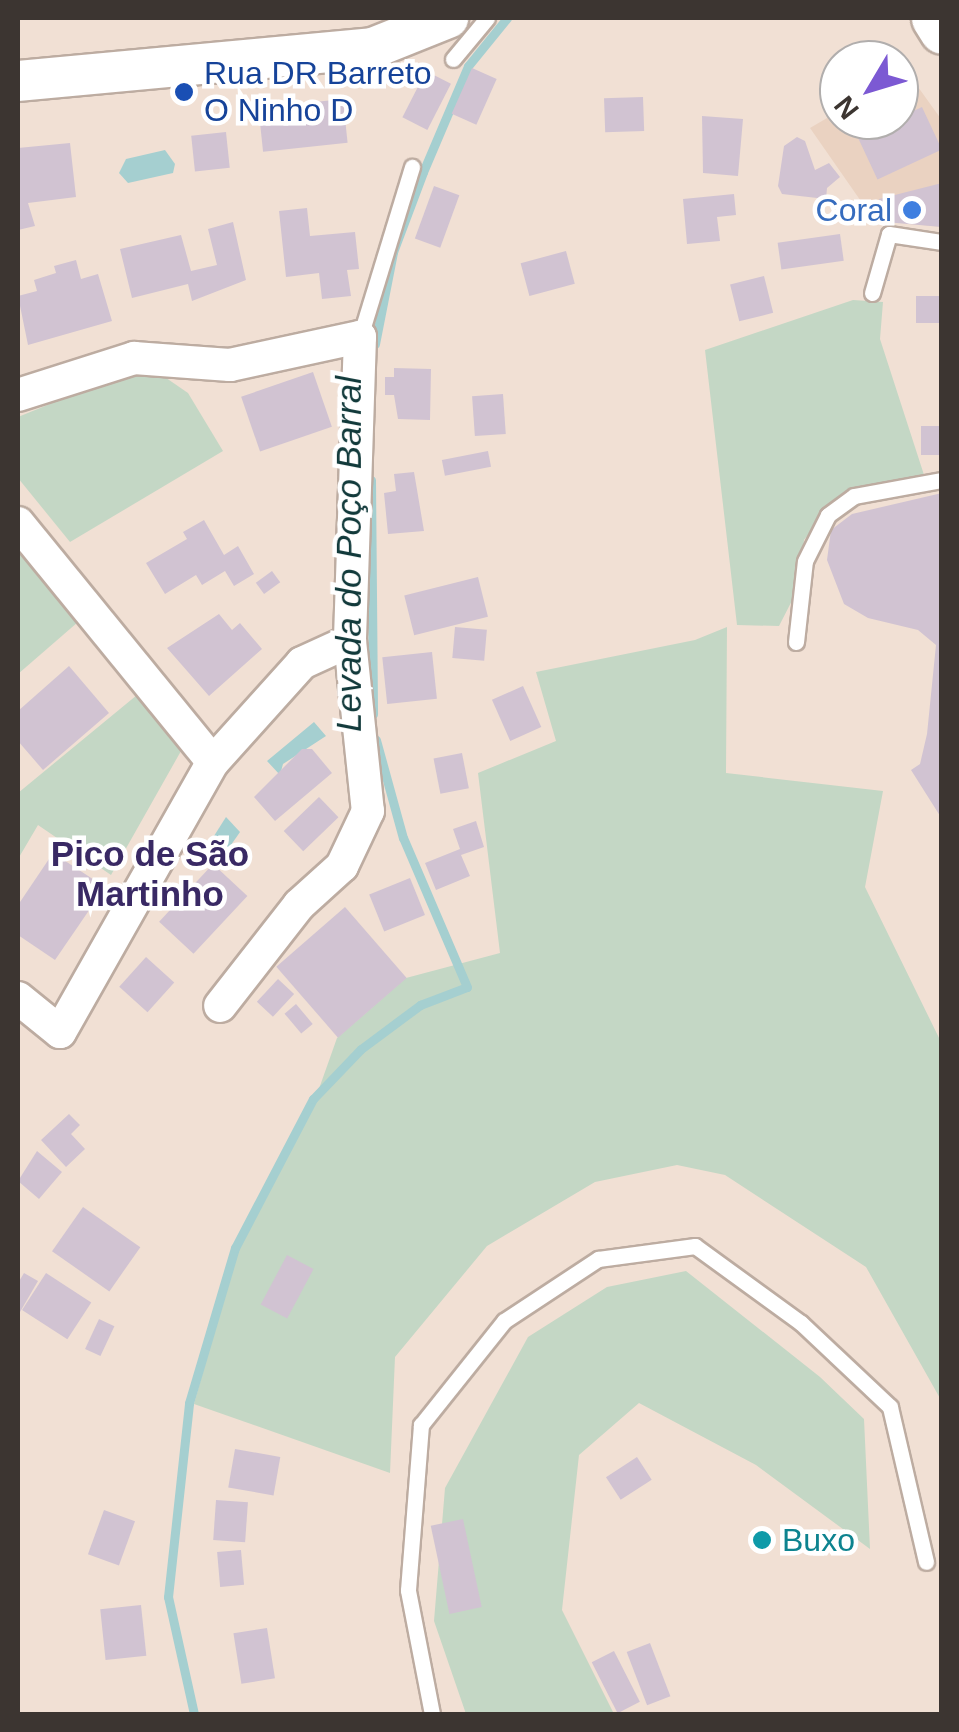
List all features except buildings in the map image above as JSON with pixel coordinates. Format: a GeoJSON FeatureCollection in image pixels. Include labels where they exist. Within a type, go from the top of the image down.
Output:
{"type":"FeatureCollection","features":[{"type":"Feature","properties":{"kind":"main road"},"geometry":{"type":"LineString","coordinates":[[934,18],[942,32]]}},
{"type":"Feature","properties":{"kind":"street"},"geometry":{"type":"LineString","coordinates":[[18,81],[373,48],[448,18]]}},
{"type":"Feature","properties":{"kind":"street"},"geometry":{"type":"LineString","coordinates":[[18,395],[134,358],[230,364],[360,338],[350,641],[368,811],[358,840],[220,1006]]}},
{"type":"Feature","properties":{"kind":"street"},"geometry":{"type":"LineString","coordinates":[[18,523],[213,762]]}},
{"type":"Feature","properties":{"kind":"street"},"geometry":{"type":"LineString","coordinates":[[18,998],[60,1032],[213,762],[302,663],[350,641]]}},
{"type":"Feature","properties":{"kind":"lane"},"geometry":{"type":"LineString","coordinates":[[453,59],[487,18]]}},
{"type":"Feature","properties":{"kind":"lane"},"geometry":{"type":"LineString","coordinates":[[360,338],[412,167]]}},
{"type":"Feature","properties":{"kind":"lane"},"geometry":{"type":"LineString","coordinates":[[872,293],[888,234],[942,242]]}},
{"type":"Feature","properties":{"kind":"lane"},"geometry":{"type":"LineString","coordinates":[[796,642],[805,561],[828,515],[854,496],[942,480]]}},
{"type":"Feature","properties":{"kind":"lane"},"geometry":{"type":"LineString","coordinates":[[432,1714],[408,1590],[421,1425],[504,1321],[598,1259],[696,1246],[801,1323],[890,1408],[926,1562]]}},
{"type":"Feature","properties":{"kind":"shaded area"},"geometry":{"type":"Polygon","coordinates":[[[919,88],[941,119],[941,227],[874,220],[810,128],[819,123],[819,140],[919,140],[919,88]]]}},
{"type":"Feature","properties":{"kind":"green space"},"geometry":{"type":"Polygon","coordinates":[[[853,300],[883,302],[880,339],[925,478],[835,501],[804,540],[800,585],[779,626],[737,625],[705,350],[853,300]]]}},
{"type":"Feature","properties":{"kind":"green space"},"geometry":{"type":"Polygon","coordinates":[[[156,371],[188,393],[223,451],[70,542],[18,478],[18,417],[94,386],[156,371]]]}},
{"type":"Feature","properties":{"kind":"green space"},"geometry":{"type":"Polygon","coordinates":[[[18,549],[78,622],[18,674],[18,549]]]}},
{"type":"Feature","properties":{"kind":"green space"},"geometry":{"type":"Polygon","coordinates":[[[727,627],[726,773],[883,791],[865,887],[941,1042],[941,1400],[866,1267],[725,1175],[677,1165],[595,1182],[487,1246],[395,1357],[390,1473],[194,1404],[237,1249],[315,1100],[337,1038],[406,978],[500,953],[478,773],[556,741],[536,672],[695,640],[727,627]]]}},
{"type":"Feature","properties":{"kind":"green space"},"geometry":{"type":"Polygon","coordinates":[[[137,695],[181,751],[111,875],[38,825],[18,859],[18,793],[137,695]]]}},
{"type":"Feature","properties":{"kind":"green space"},"geometry":{"type":"Polygon","coordinates":[[[686,1271],[820,1377],[864,1419],[870,1549],[756,1465],[639,1403],[579,1455],[562,1610],[614,1714],[466,1714],[434,1621],[445,1488],[528,1337],[607,1287],[686,1271]]]}},
{"type":"Feature","properties":{"kind":"water"},"geometry":{"type":"Polygon","coordinates":[[[165,150],[175,164],[173,173],[128,183],[119,173],[126,159],[165,150]]]}},
{"type":"Feature","properties":{"kind":"water"},"geometry":{"type":"Polygon","coordinates":[[[314,722],[326,736],[283,764],[280,775],[267,761],[314,722]]]}},
{"type":"Feature","properties":{"kind":"water"},"geometry":{"type":"Polygon","coordinates":[[[226,817],[240,832],[222,858],[207,847],[226,817]]]}},
{"type":"Feature","properties":{"kind":"waterway","name":"Levada do Poço Barral"},"geometry":{"type":"LineString","coordinates":[[375,344],[393,252],[423,172],[468,66],[507,18]]}},
{"type":"Feature","properties":{"kind":"waterway","name":"Levada do Poço Barral"},"geometry":{"type":"LineString","coordinates":[[371,480],[373,714]]}},
{"type":"Feature","properties":{"kind":"waterway","name":"Levada do Poço Barral"},"geometry":{"type":"LineString","coordinates":[[194,1714],[168,1597],[189,1403],[235,1248],[313,1099],[361,1049],[420,1005],[467,987],[403,838],[376,740]]}},
{"type":"Feature","properties":{"kind":"place","name":"Rua DR Barreto O Ninho D"},"geometry":{"type":"Point","coordinates":[184,92]}},
{"type":"Feature","properties":{"kind":"place","name":"Coral"},"geometry":{"type":"Point","coordinates":[912,210]}},
{"type":"Feature","properties":{"kind":"place","name":"Buxo"},"geometry":{"type":"Point","coordinates":[762,1540]}},
{"type":"Feature","properties":{"kind":"district","name":"Pico de São Martinho"},"geometry":{"type":"Point","coordinates":[150,874]}}]}
